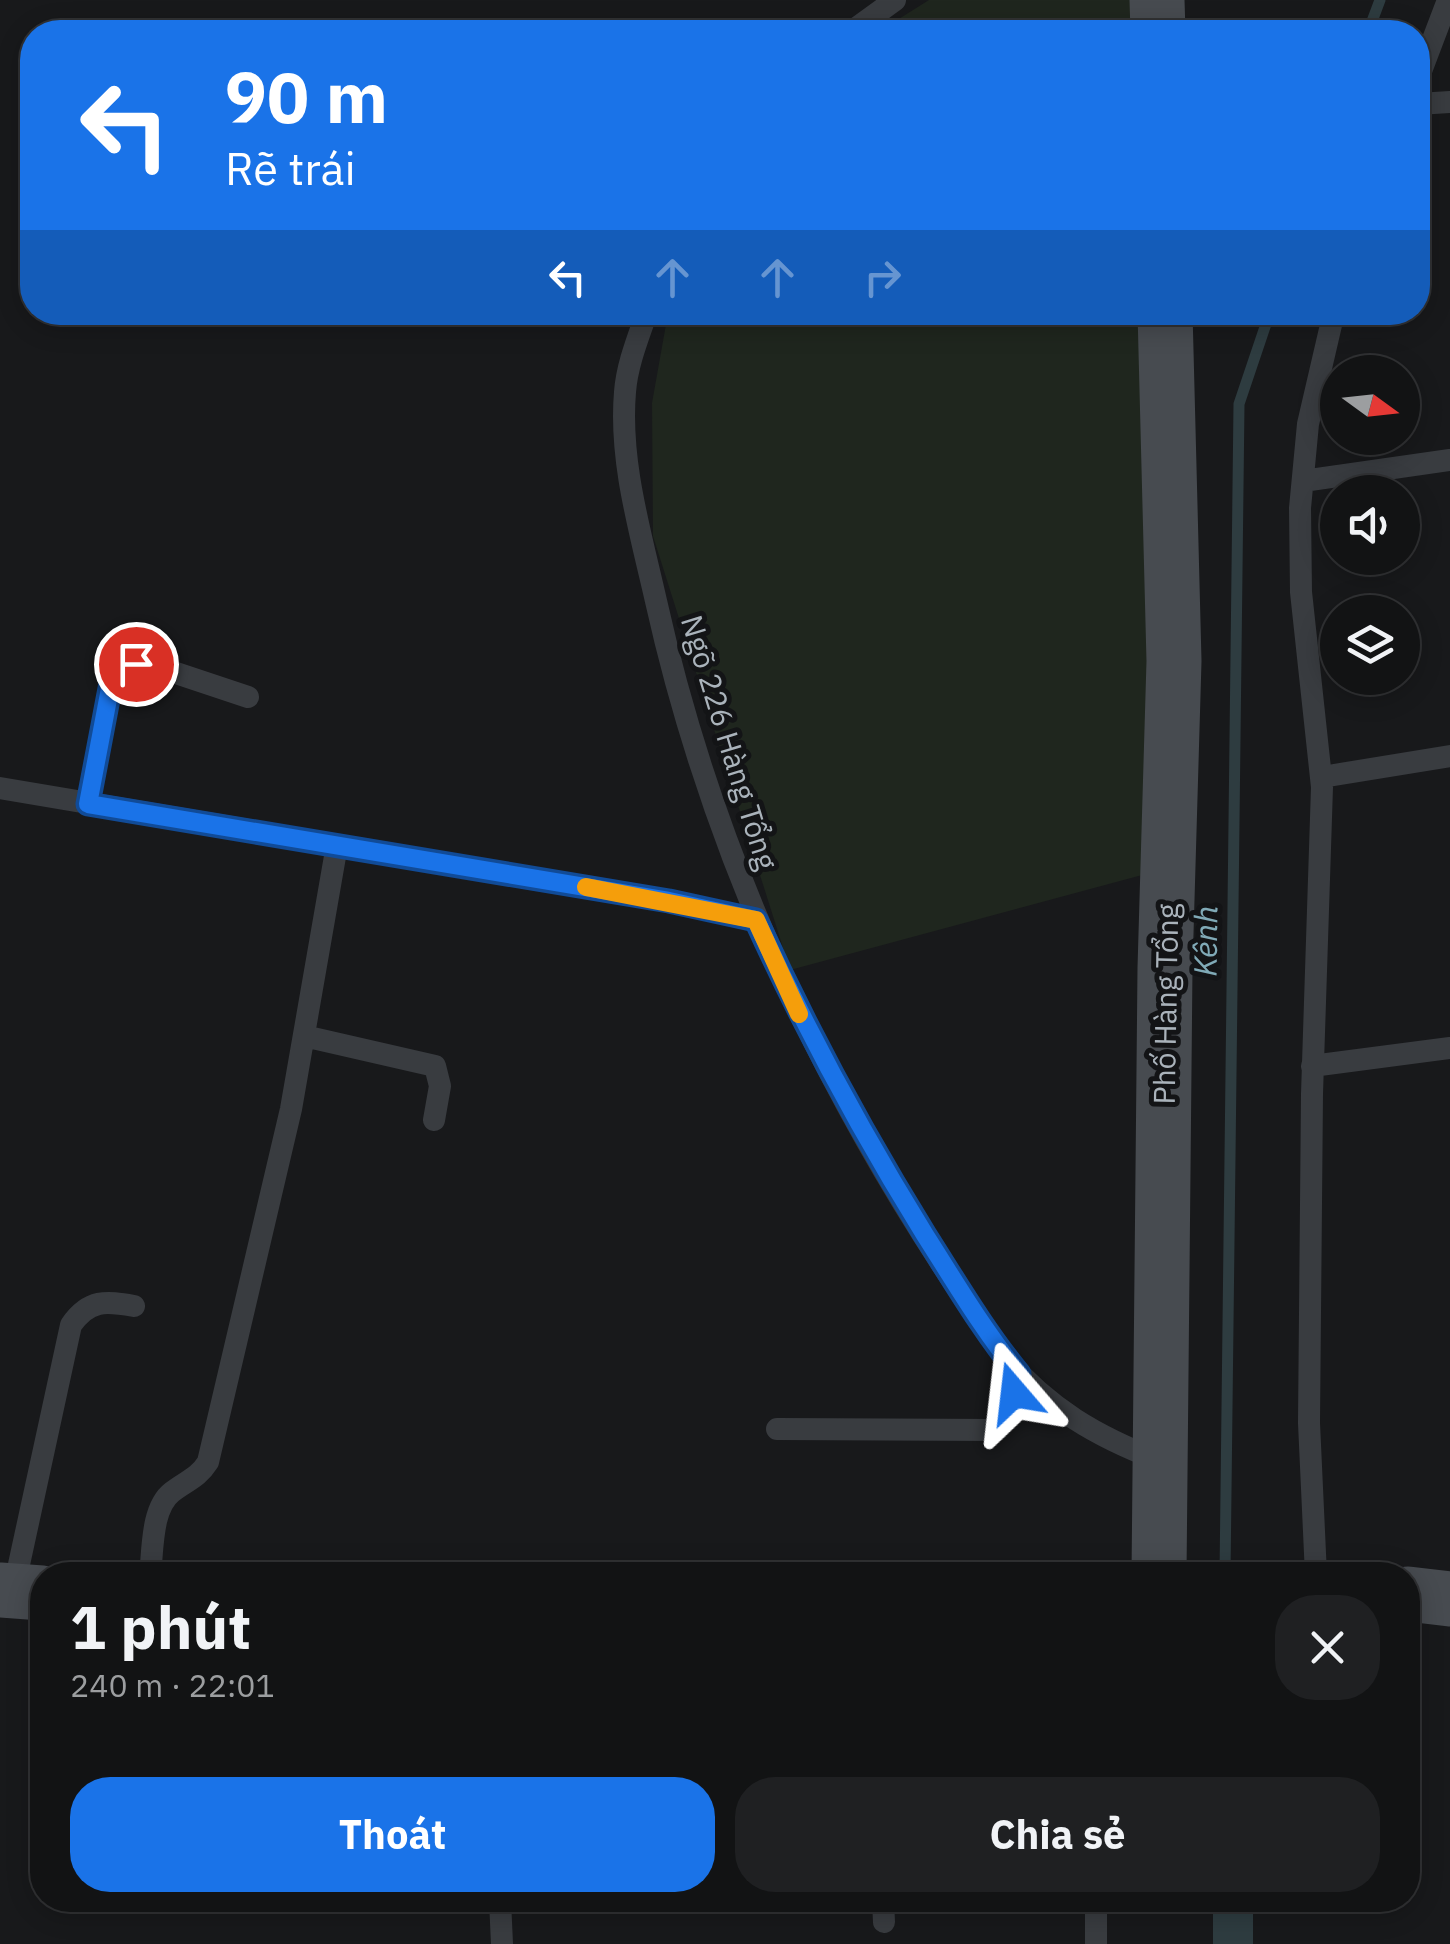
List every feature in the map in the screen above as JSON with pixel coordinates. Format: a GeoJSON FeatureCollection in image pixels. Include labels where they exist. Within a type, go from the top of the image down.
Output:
{"type":"FeatureCollection","features":[{"type":"Feature","properties":{"kind":"street","name":"Phố Hàng Tổng"},"geometry":{"type":"LineString","coordinates":[[1160,1562],[1164,968],[1174,661],[1165,325]]}},
{"type":"Feature","properties":{"kind":"street"},"geometry":{"type":"LineString","coordinates":[[1420,1595],[1450,1599]]}},
{"type":"Feature","properties":{"kind":"lane"},"geometry":{"type":"LineString","coordinates":[[868,20],[895,0]]}},
{"type":"Feature","properties":{"kind":"lane"},"geometry":{"type":"LineString","coordinates":[[1430,47],[1448,0]]}},
{"type":"Feature","properties":{"kind":"lane","name":"Ngõ 226 Hàng Tổng"},"geometry":{"type":"LineString","coordinates":[[643,325],[624,392],[631,491],[686,722],[756,920],[815,1050],[984,1328],[1019,1374],[1084,1427],[1160,1461]]}},
{"type":"Feature","properties":{"kind":"lane"},"geometry":{"type":"LineString","coordinates":[[1315,1562],[1309,1423],[1312,1066],[1322,777],[1301,592],[1303,481],[1310,408],[1331,325]]}},
{"type":"Feature","properties":{"kind":"lane"},"geometry":{"type":"LineString","coordinates":[[1303,481],[1450,460]]}},
{"type":"Feature","properties":{"kind":"lane"},"geometry":{"type":"LineString","coordinates":[[88,804],[112,678],[123,666],[158,667],[248,697]]}},
{"type":"Feature","properties":{"kind":"lane"},"geometry":{"type":"LineString","coordinates":[[1322,777],[1450,756]]}},
{"type":"Feature","properties":{"kind":"lane"},"geometry":{"type":"LineString","coordinates":[[0,788],[756,920]]}},
{"type":"Feature","properties":{"kind":"lane"},"geometry":{"type":"LineString","coordinates":[[152,1562],[161,1504],[169,1494],[200,1476],[208,1462],[291,1109],[337,845]]}},
{"type":"Feature","properties":{"kind":"lane"},"geometry":{"type":"LineString","coordinates":[[304,1036],[435,1066],[440,1086],[434,1120]]}},
{"type":"Feature","properties":{"kind":"lane"},"geometry":{"type":"LineString","coordinates":[[1312,1066],[1450,1048]]}},
{"type":"Feature","properties":{"kind":"lane"},"geometry":{"type":"LineString","coordinates":[[18,1592],[71,1324],[80,1313],[103,1301],[134,1306]]}},
{"type":"Feature","properties":{"kind":"lane"},"geometry":{"type":"LineString","coordinates":[[776,1429],[997,1430],[1008,1413],[1019,1374]]}},
{"type":"Feature","properties":{"kind":"lane"},"geometry":{"type":"LineString","coordinates":[[501,1912],[502,1944]]}},
{"type":"Feature","properties":{"kind":"lane"},"geometry":{"type":"LineString","coordinates":[[1096,1912],[1096,1944]]}},
{"type":"Feature","properties":{"kind":"shaded area"},"geometry":{"type":"Polygon","coordinates":[[[929,0],[1141,0],[1141,20],[897,20],[929,0]]]}},
{"type":"Feature","properties":{"kind":"shaded area"},"geometry":{"type":"Polygon","coordinates":[[[666,325],[1146,325],[1157,871],[790,970],[653,536],[652,403],[666,325]]]}},
{"type":"Feature","properties":{"kind":"waterway","name":"Kênh"},"geometry":{"type":"LineString","coordinates":[[1372,20],[1380,0]]}},
{"type":"Feature","properties":{"kind":"waterway","name":"Kênh"},"geometry":{"type":"LineString","coordinates":[[1225,1562],[1239,404],[1266,325]]}},
{"type":"Feature","properties":{"kind":"waterway","name":"Kênh"},"geometry":{"type":"LineString","coordinates":[[1233,1912],[1233,1944]]}},
{"type":"Feature","properties":{"kind":"slow traffic"},"geometry":{"type":"LineString","coordinates":[[586,887],[756,920],[799,1014]]}},
{"type":"Feature","properties":{"kind":"route"},"geometry":{"type":"LineString","coordinates":[[136,664],[123,666],[112,678],[88,804],[669,901],[756,920],[815,1050],[876,1156],[984,1328],[1019,1374],[1014,1393]]}}]}
